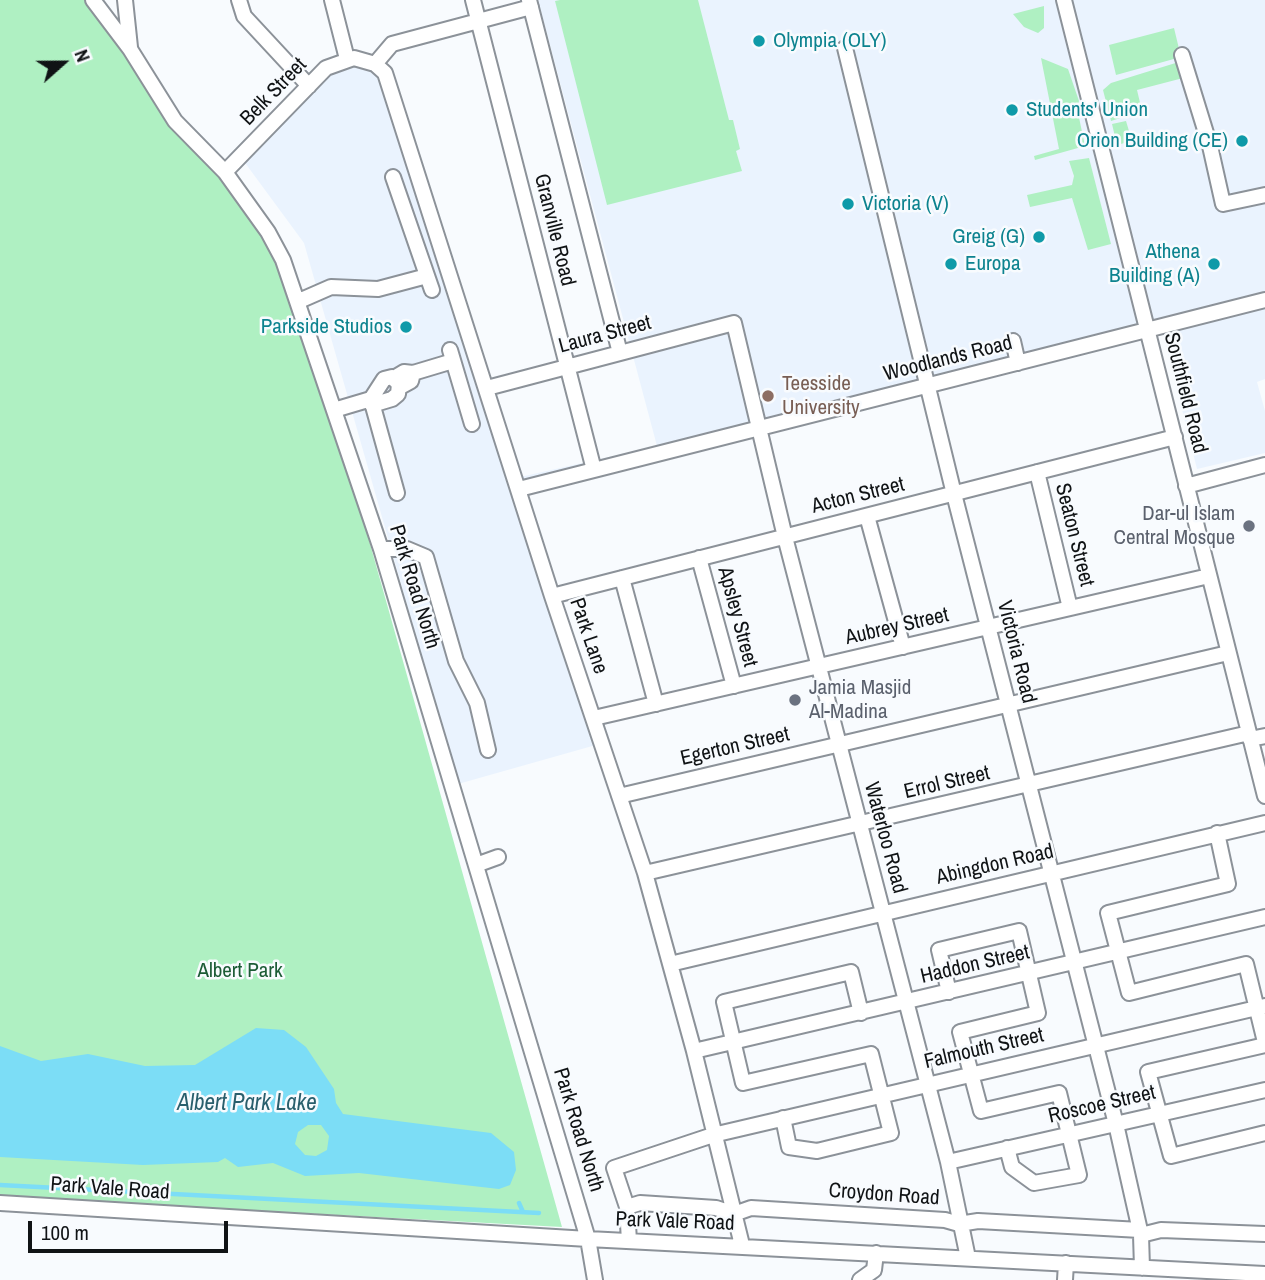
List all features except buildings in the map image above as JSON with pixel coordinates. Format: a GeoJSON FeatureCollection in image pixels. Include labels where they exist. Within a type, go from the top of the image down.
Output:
{"type":"FeatureCollection","features":[{"type":"Feature","properties":{"kind":"street","name":"Park Road North"},"geometry":{"type":"LineString","coordinates":[[93,0],[130,48],[175,121],[225,172],[268,232],[283,260],[382,549],[588,1239],[595,1280]]}},
{"type":"Feature","properties":{"kind":"street"},"geometry":{"type":"LineString","coordinates":[[125,0],[130,48]]}},
{"type":"Feature","properties":{"kind":"street"},"geometry":{"type":"LineString","coordinates":[[239,0],[244,16],[309,86]]}},
{"type":"Feature","properties":{"kind":"street"},"geometry":{"type":"LineString","coordinates":[[332,0],[341,29],[361,61]]}},
{"type":"Feature","properties":{"kind":"street","name":"Granville Road"},"geometry":{"type":"LineString","coordinates":[[473,0],[594,470]]}},
{"type":"Feature","properties":{"kind":"street","name":"Southfield Road"},"geometry":{"type":"LineString","coordinates":[[1064,0],[1228,653],[1255,736],[1265,796]]}},
{"type":"Feature","properties":{"kind":"street"},"geometry":{"type":"LineString","coordinates":[[530,4],[620,353]]}},
{"type":"Feature","properties":{"kind":"street","name":"Belk Street"},"geometry":{"type":"LineString","coordinates":[[225,172],[326,68],[361,61],[392,44],[530,4]]}},
{"type":"Feature","properties":{"kind":"street","name":"Victoria Road"},"geometry":{"type":"LineString","coordinates":[[845,48],[954,494],[1116,1124],[1140,1233],[1142,1268]]}},
{"type":"Feature","properties":{"kind":"street"},"geometry":{"type":"LineString","coordinates":[[1182,55],[1210,146],[1223,204],[1265,195]]}},
{"type":"Feature","properties":{"kind":"street","name":"Park Lane"},"geometry":{"type":"LineString","coordinates":[[361,61],[386,73],[391,85],[552,596],[645,873],[694,1051],[741,1245]]}},
{"type":"Feature","properties":{"kind":"street"},"geometry":{"type":"LineString","coordinates":[[393,177],[432,290]]}},
{"type":"Feature","properties":{"kind":"street"},"geometry":{"type":"LineString","coordinates":[[299,301],[331,287],[378,289],[427,276]]}},
{"type":"Feature","properties":{"kind":"street","name":"Woodlands Road"},"geometry":{"type":"LineString","coordinates":[[519,489],[1147,330],[1180,314],[1265,300]]}},
{"type":"Feature","properties":{"kind":"street","name":"Laura Street"},"geometry":{"type":"LineString","coordinates":[[487,388],[734,323]]}},
{"type":"Feature","properties":{"kind":"street","name":"Waterloo Road"},"geometry":{"type":"LineString","coordinates":[[734,323],[785,537],[948,1161],[968,1258]]}},
{"type":"Feature","properties":{"kind":"street"},"geometry":{"type":"LineString","coordinates":[[1013,341],[1018,362]]}},
{"type":"Feature","properties":{"kind":"street"},"geometry":{"type":"LineString","coordinates":[[397,493],[371,402],[381,381],[397,383],[404,372],[413,373],[451,355],[472,424]]}},
{"type":"Feature","properties":{"kind":"street"},"geometry":{"type":"LineString","coordinates":[[334,410],[371,402]]}},
{"type":"Feature","properties":{"kind":"street","name":"Acton Street"},"geometry":{"type":"LineString","coordinates":[[552,596],[1175,437]]}},
{"type":"Feature","properties":{"kind":"street"},"geometry":{"type":"LineString","coordinates":[[1185,486],[1265,465]]}},
{"type":"Feature","properties":{"kind":"street","name":"Seaton Street"},"geometry":{"type":"LineString","coordinates":[[1037,472],[1070,608]]}},
{"type":"Feature","properties":{"kind":"street"},"geometry":{"type":"LineString","coordinates":[[867,516],[903,647]]}},
{"type":"Feature","properties":{"kind":"street"},"geometry":{"type":"LineString","coordinates":[[382,549],[407,549],[425,557],[456,661],[477,702],[488,751]]}},
{"type":"Feature","properties":{"kind":"street","name":"Apsley Street"},"geometry":{"type":"LineString","coordinates":[[699,558],[734,686]]}},
{"type":"Feature","properties":{"kind":"street","name":"Aubrey Street"},"geometry":{"type":"LineString","coordinates":[[594,718],[1209,576]]}},
{"type":"Feature","properties":{"kind":"street"},"geometry":{"type":"LineString","coordinates":[[622,578],[656,704]]}},
{"type":"Feature","properties":{"kind":"street","name":"Egerton Street"},"geometry":{"type":"LineString","coordinates":[[620,796],[1228,653]]}},
{"type":"Feature","properties":{"kind":"street","name":"Errol Street"},"geometry":{"type":"LineString","coordinates":[[645,873],[1255,736]]}},
{"type":"Feature","properties":{"kind":"street","name":"Abingdon Road"},"geometry":{"type":"LineString","coordinates":[[670,964],[1265,823]]}},
{"type":"Feature","properties":{"kind":"street"},"geometry":{"type":"LineString","coordinates":[[1217,833],[1228,884],[1108,913],[1129,993],[1246,964],[1261,1007],[1265,1043],[1148,1072],[1171,1156],[1265,1133]]}},
{"type":"Feature","properties":{"kind":"street"},"geometry":{"type":"LineString","coordinates":[[476,865],[498,857]]}},
{"type":"Feature","properties":{"kind":"street","name":"Haddon Street"},"geometry":{"type":"LineString","coordinates":[[694,1051],[1074,964],[1265,917]]}},
{"type":"Feature","properties":{"kind":"street"},"geometry":{"type":"LineString","coordinates":[[949,992],[939,950],[1019,931],[1038,1013],[960,1032],[981,1111],[1059,1093],[1079,1175],[1034,1183],[1012,1167],[1007,1148]]}},
{"type":"Feature","properties":{"kind":"street"},"geometry":{"type":"LineString","coordinates":[[783,1118],[789,1147],[817,1151],[891,1133],[871,1054],[743,1083],[724,1002],[851,972],[861,1013]]}},
{"type":"Feature","properties":{"kind":"street","name":"Falmouth Street"},"geometry":{"type":"LineString","coordinates":[[627,1207],[614,1168],[713,1135],[1261,1007]]}},
{"type":"Feature","properties":{"kind":"street","name":"Roscoe Street"},"geometry":{"type":"LineString","coordinates":[[948,1161],[1265,1090]]}},
{"type":"Feature","properties":{"kind":"street","name":"Park Vale Road"},"geometry":{"type":"LineString","coordinates":[[0,1203],[588,1239],[1066,1263],[1244,1277],[1265,1274]]}},
{"type":"Feature","properties":{"kind":"street","name":"Croydon Road"},"geometry":{"type":"LineString","coordinates":[[627,1207],[640,1203],[716,1208],[734,1214],[751,1208],[945,1220],[959,1224],[978,1221],[1140,1233],[1161,1230],[1265,1234]]}},
{"type":"Feature","properties":{"kind":"street"},"geometry":{"type":"LineString","coordinates":[[627,1207],[629,1241]]}},
{"type":"Feature","properties":{"kind":"street"},"geometry":{"type":"LineString","coordinates":[[860,1280],[874,1270],[876,1253]]}},
{"type":"Feature","properties":{"kind":"street"},"geometry":{"type":"LineString","coordinates":[[1065,1280],[1066,1263]]}},
{"type":"Feature","properties":{"kind":"shaded area","name":"Teesside University"},"geometry":{"type":"Polygon","coordinates":[[[538,0],[1265,0],[1265,379],[1257,382],[1265,411],[1265,453],[1197,469],[1162,330],[519,489],[603,743],[458,784],[304,243],[240,156],[309,86],[354,58],[375,64],[516,478],[657,446],[538,0]]]}},
{"type":"Feature","properties":{"kind":"green space","name":"Albert Park"},"geometry":{"type":"Polygon","coordinates":[[[0,0],[88,0],[171,121],[288,252],[562,1227],[0,1197],[0,0]]]}},
{"type":"Feature","properties":{"kind":"green space"},"geometry":{"type":"Polygon","coordinates":[[[698,0],[729,120],[733,120],[740,149],[736,151],[742,171],[607,205],[555,1],[698,0]]]}},
{"type":"Feature","properties":{"kind":"green space"},"geometry":{"type":"Polygon","coordinates":[[[1044,6],[1044,28],[1038,33],[1024,27],[1013,14],[1044,6]]]}},
{"type":"Feature","properties":{"kind":"green space"},"geometry":{"type":"Polygon","coordinates":[[[1174,28],[1181,57],[1116,75],[1109,45],[1174,28]]]}},
{"type":"Feature","properties":{"kind":"green space"},"geometry":{"type":"Polygon","coordinates":[[[1041,58],[1068,69],[1079,101],[1077,108],[1085,146],[1035,160],[1034,156],[1059,149],[1041,58]]]}},
{"type":"Feature","properties":{"kind":"green space"},"geometry":{"type":"Polygon","coordinates":[[[1182,61],[1187,77],[1137,90],[1142,111],[1111,121],[1103,90],[1111,83],[1182,61]]]}},
{"type":"Feature","properties":{"kind":"green space"},"geometry":{"type":"Polygon","coordinates":[[[1126,121],[1132,141],[1117,145],[1112,124],[1126,121]]]}},
{"type":"Feature","properties":{"kind":"green space"},"geometry":{"type":"Polygon","coordinates":[[[1089,158],[1111,244],[1088,250],[1072,198],[1030,207],[1027,195],[1072,185],[1074,176],[1069,161],[1089,158]]]}},
{"type":"Feature","properties":{"kind":"water","name":"Albert Park Lake"},"geometry":{"type":"Polygon","coordinates":[[[256,1028],[284,1030],[306,1047],[334,1089],[336,1103],[343,1114],[491,1133],[514,1152],[516,1170],[510,1185],[499,1189],[359,1173],[305,1176],[273,1163],[238,1167],[225,1158],[218,1162],[143,1165],[0,1157],[0,1046],[41,1061],[88,1054],[145,1066],[195,1065],[256,1028]],[[308,1125],[298,1132],[295,1144],[305,1155],[316,1156],[327,1150],[329,1136],[321,1125],[308,1125]]]}},
{"type":"Feature","properties":{"kind":"waterway"},"geometry":{"type":"LineString","coordinates":[[0,1185],[539,1213]]}},
{"type":"Feature","properties":{"kind":"waterway"},"geometry":{"type":"LineString","coordinates":[[519,1203],[523,1212]]}},
{"type":"Feature","properties":{"kind":"place","name":"Olympia (OLY)"},"geometry":{"type":"Point","coordinates":[759,41]}},
{"type":"Feature","properties":{"kind":"place","name":"Students' Union"},"geometry":{"type":"Point","coordinates":[1012,110]}},
{"type":"Feature","properties":{"kind":"place","name":"Orion Building (CE)"},"geometry":{"type":"Point","coordinates":[1242,141]}},
{"type":"Feature","properties":{"kind":"place","name":"Victoria (V)"},"geometry":{"type":"Point","coordinates":[848,204]}},
{"type":"Feature","properties":{"kind":"place","name":"Greig (G)"},"geometry":{"type":"Point","coordinates":[1039,237]}},
{"type":"Feature","properties":{"kind":"place","name":"Europa"},"geometry":{"type":"Point","coordinates":[951,264]}},
{"type":"Feature","properties":{"kind":"place","name":"Athena Building (A)"},"geometry":{"type":"Point","coordinates":[1214,264]}},
{"type":"Feature","properties":{"kind":"place","name":"Parkside Studios"},"geometry":{"type":"Point","coordinates":[406,327]}},
{"type":"Feature","properties":{"kind":"place","name":"Teesside University"},"geometry":{"type":"Point","coordinates":[768,396]}},
{"type":"Feature","properties":{"kind":"place","name":"Dar-ul Islam Central Mosque"},"geometry":{"type":"Point","coordinates":[1249,526]}},
{"type":"Feature","properties":{"kind":"place","name":"Jamia Masjid Al-Madina"},"geometry":{"type":"Point","coordinates":[795,700]}}]}
